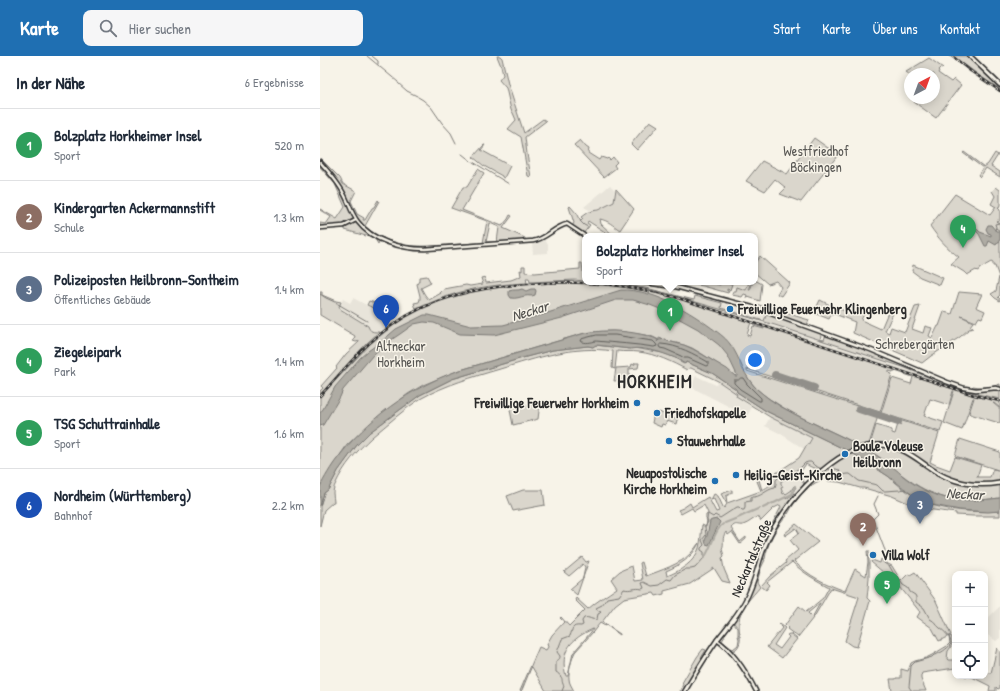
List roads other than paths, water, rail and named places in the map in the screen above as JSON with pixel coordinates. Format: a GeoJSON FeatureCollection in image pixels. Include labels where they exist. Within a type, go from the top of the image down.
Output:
{"type":"FeatureCollection","features":[{"type":"Feature","properties":{"kind":"main road"},"geometry":{"type":"LineString","coordinates":[[970,56],[1000,85]]}},
{"type":"Feature","properties":{"kind":"main road"},"geometry":{"type":"LineString","coordinates":[[320,162],[339,184],[356,220],[365,230],[377,238],[397,245],[425,249],[532,241],[545,237],[562,225],[567,224],[582,234]]}},
{"type":"Feature","properties":{"kind":"main road"},"geometry":{"type":"LineString","coordinates":[[352,223],[353,214]]}},
{"type":"Feature","properties":{"kind":"main road"},"geometry":{"type":"LineString","coordinates":[[320,228],[344,226],[356,220]]}},
{"type":"Feature","properties":{"kind":"main road"},"geometry":{"type":"LineString","coordinates":[[661,285],[701,293],[768,312],[872,350],[946,382],[964,388],[976,390],[1000,389]]}},
{"type":"Feature","properties":{"kind":"main road","name":"Neckartalstraße"},"geometry":{"type":"LineString","coordinates":[[685,691],[717,640],[742,606],[751,589],[767,542],[776,524],[794,500],[820,473],[840,457],[853,450],[870,445],[885,445],[897,447],[909,453],[933,470],[950,479],[975,484],[1000,483]]}},
{"type":"Feature","properties":{"kind":"main road"},"geometry":{"type":"LineString","coordinates":[[717,640],[724,646]]}},
{"type":"Feature","properties":{"kind":"main road"},"geometry":{"type":"LineString","coordinates":[[717,640],[732,653],[756,691]]}},
{"type":"Feature","properties":{"kind":"main road"},"geometry":{"type":"LineString","coordinates":[[713,646],[720,644]]}},
{"type":"Feature","properties":{"kind":"water"},"geometry":{"type":"Polygon","coordinates":[[[988,225],[991,225],[996,231],[1000,231],[1000,241],[996,245],[989,241],[987,246],[985,246],[979,234],[975,230],[976,228],[980,232],[991,236],[986,229],[988,225]]]}},
{"type":"Feature","properties":{"kind":"water"},"geometry":{"type":"Polygon","coordinates":[[[522,289],[526,291],[535,289],[535,295],[511,298],[509,295],[509,291],[522,289]]]}},
{"type":"Feature","properties":{"kind":"water"},"geometry":{"type":"Polygon","coordinates":[[[621,290],[644,293],[668,301],[690,313],[715,330],[734,349],[745,373],[753,385],[781,407],[846,438],[877,455],[903,476],[929,492],[946,498],[960,500],[1000,498],[1000,511],[988,512],[960,510],[932,505],[919,500],[888,476],[852,453],[766,411],[712,373],[686,362],[685,364],[680,360],[655,351],[596,345],[593,347],[588,346],[553,350],[526,357],[452,379],[420,395],[370,432],[357,445],[338,471],[328,490],[324,493],[320,506],[320,487],[323,481],[337,459],[362,431],[391,406],[406,396],[423,386],[457,371],[585,333],[613,331],[648,336],[658,340],[657,342],[659,340],[666,339],[667,341],[684,345],[737,376],[728,356],[719,345],[698,329],[665,311],[633,300],[616,300],[562,318],[494,335],[460,334],[434,323],[424,322],[414,324],[385,344],[373,355],[343,390],[323,425],[320,426],[320,413],[335,387],[360,358],[396,329],[424,315],[471,326],[503,325],[541,315],[621,290]]]}},
{"type":"Feature","properties":{"kind":"water"},"geometry":{"type":"Polygon","coordinates":[[[717,519],[720,522],[709,545],[706,544],[705,540],[710,521],[717,519]]]}},
{"type":"Feature","properties":{"kind":"waterway"},"geometry":{"type":"LineString","coordinates":[[367,56],[379,66]]}},
{"type":"Feature","properties":{"kind":"waterway"},"geometry":{"type":"LineString","coordinates":[[372,56],[378,61],[378,64]]}},
{"type":"Feature","properties":{"kind":"waterway"},"geometry":{"type":"LineString","coordinates":[[950,56],[970,72]]}},
{"type":"Feature","properties":{"kind":"waterway"},"geometry":{"type":"LineString","coordinates":[[380,67],[398,82]]}},
{"type":"Feature","properties":{"kind":"waterway"},"geometry":{"type":"LineString","coordinates":[[398,83],[407,91],[417,96]]}},
{"type":"Feature","properties":{"kind":"waterway"},"geometry":{"type":"LineString","coordinates":[[418,97],[431,107],[451,133],[456,143]]}},
{"type":"Feature","properties":{"kind":"waterway"},"geometry":{"type":"LineString","coordinates":[[462,154],[471,161]]}},
{"type":"Feature","properties":{"kind":"waterway"},"geometry":{"type":"LineString","coordinates":[[473,162],[509,184]]}},
{"type":"Feature","properties":{"kind":"waterway"},"geometry":{"type":"LineString","coordinates":[[995,230],[995,224],[999,223],[996,221],[998,220]]}},
{"type":"Feature","properties":{"kind":"waterway"},"geometry":{"type":"LineString","coordinates":[[580,221],[588,227]]}},
{"type":"Feature","properties":{"kind":"waterway"},"geometry":{"type":"LineString","coordinates":[[996,228],[1000,231]]}},
{"type":"Feature","properties":{"kind":"waterway"},"geometry":{"type":"LineString","coordinates":[[320,294],[337,303]]}},
{"type":"Feature","properties":{"kind":"waterway"},"geometry":{"type":"LineString","coordinates":[[338,304],[367,321]]}},
{"type":"Feature","properties":{"kind":"waterway"},"geometry":{"type":"LineString","coordinates":[[562,691],[564,686],[562,679],[556,672],[556,662],[560,656],[557,652],[562,639],[570,636],[574,627],[583,625],[582,621],[584,618],[597,619],[598,614],[601,612],[596,608],[602,605],[607,598],[619,596],[624,589],[642,589],[644,588],[642,583],[644,582],[652,586],[659,585],[667,579],[671,580],[675,575],[686,569],[695,568],[704,558],[704,552],[701,548],[704,545],[702,540],[706,535],[705,527],[708,522],[706,515],[708,514],[713,517],[715,515],[720,518],[737,507],[744,510],[745,502],[751,501],[751,497],[758,496],[775,488],[776,480],[780,476],[786,476],[794,473],[805,463],[811,462],[815,466],[822,469]]}},
{"type":"Feature","properties":{"kind":"waterway"},"geometry":{"type":"LineString","coordinates":[[826,469],[839,470],[841,475],[850,474],[859,481],[877,485],[883,491],[905,489]]}},
{"type":"Feature","properties":{"kind":"waterway"},"geometry":{"type":"LineString","coordinates":[[774,503],[792,494],[795,486]]}},
{"type":"Feature","properties":{"kind":"waterway"},"geometry":{"type":"LineString","coordinates":[[878,496],[874,504],[878,514],[873,519],[885,550],[884,563],[890,567],[895,576],[903,585],[915,595],[916,602],[924,608],[930,619],[946,633],[951,641],[948,648],[939,654],[915,662],[911,666],[909,687],[912,691]]}},
{"type":"Feature","properties":{"kind":"waterway"},"geometry":{"type":"LineString","coordinates":[[763,508],[773,503]]}},
{"type":"Feature","properties":{"kind":"waterway"},"geometry":{"type":"LineString","coordinates":[[725,523],[760,508]]}},
{"type":"Feature","properties":{"kind":"waterway"},"geometry":{"type":"LineString","coordinates":[[704,558],[718,530],[723,524]]}},
{"type":"Feature","properties":{"kind":"railway"},"geometry":{"type":"LineString","coordinates":[[952,56],[1000,91]]}},
{"type":"Feature","properties":{"kind":"railway"},"geometry":{"type":"LineString","coordinates":[[320,396],[353,359],[381,333],[406,316],[422,308],[456,295],[510,285],[582,283]]}},
{"type":"Feature","properties":{"kind":"railway"},"geometry":{"type":"LineString","coordinates":[[613,285],[640,289],[678,298],[974,395],[1000,401]]}},
{"type":"Feature","properties":{"kind":"place","name":"Ziegeleipark"},"geometry":{"type":"Point","coordinates":[963,248]}},
{"type":"Feature","properties":{"kind":"place","name":"Freiwillige Feuerwehr Klingenberg"},"geometry":{"type":"Point","coordinates":[730,309]}},
{"type":"Feature","properties":{"kind":"place","name":"Nordheim (Württemberg)"},"geometry":{"type":"Point","coordinates":[386,328]}},
{"type":"Feature","properties":{"kind":"place","name":"Bolzplatz Horkheimer Insel"},"geometry":{"type":"Point","coordinates":[670,331]}},
{"type":"Feature","properties":{"kind":"place","name":"Freiwillige Feuerwehr Horkheim"},"geometry":{"type":"Point","coordinates":[637,403]}},
{"type":"Feature","properties":{"kind":"place","name":"Friedhofskapelle"},"geometry":{"type":"Point","coordinates":[657,413]}},
{"type":"Feature","properties":{"kind":"place","name":"Stauwehrhalle"},"geometry":{"type":"Point","coordinates":[669,441]}},
{"type":"Feature","properties":{"kind":"place","name":"Boule Voleuse Heilbronn"},"geometry":{"type":"Point","coordinates":[845,454]}},
{"type":"Feature","properties":{"kind":"place","name":"Heilig-Geist-Kirche"},"geometry":{"type":"Point","coordinates":[736,475]}},
{"type":"Feature","properties":{"kind":"place","name":"Neuapostolische Kirche Horkheim"},"geometry":{"type":"Point","coordinates":[715,481]}},
{"type":"Feature","properties":{"kind":"place","name":"Polizeiposten Heilbronn-Sontheim"},"geometry":{"type":"Point","coordinates":[920,524]}},
{"type":"Feature","properties":{"kind":"place","name":"Kindergarten Ackermannstift"},"geometry":{"type":"Point","coordinates":[863,546]}},
{"type":"Feature","properties":{"kind":"place","name":"Villa Wolf"},"geometry":{"type":"Point","coordinates":[873,555]}},
{"type":"Feature","properties":{"kind":"place","name":"TSG Schuttrainhalle"},"geometry":{"type":"Point","coordinates":[887,604]}},
{"type":"Feature","properties":{"kind":"district","name":"HORKHEIM"},"geometry":{"type":"Point","coordinates":[655,382]}},
{"type":"Feature","properties":{"kind":"park label","name":"Westfriedhof Böckingen"},"geometry":{"type":"Point","coordinates":[816,160]}},
{"type":"Feature","properties":{"kind":"park label","name":"Schrebergärten"},"geometry":{"type":"Point","coordinates":[915,344]}},
{"type":"Feature","properties":{"kind":"park label","name":"Altneckar Horkheim"},"geometry":{"type":"Point","coordinates":[401,354]}},
{"type":"Feature","properties":{"kind":"water label","name":"Neckar"},"geometry":{"type":"Point","coordinates":[530,311]}},
{"type":"Feature","properties":{"kind":"water label","name":"Neckar"},"geometry":{"type":"Point","coordinates":[965,494]}}]}
